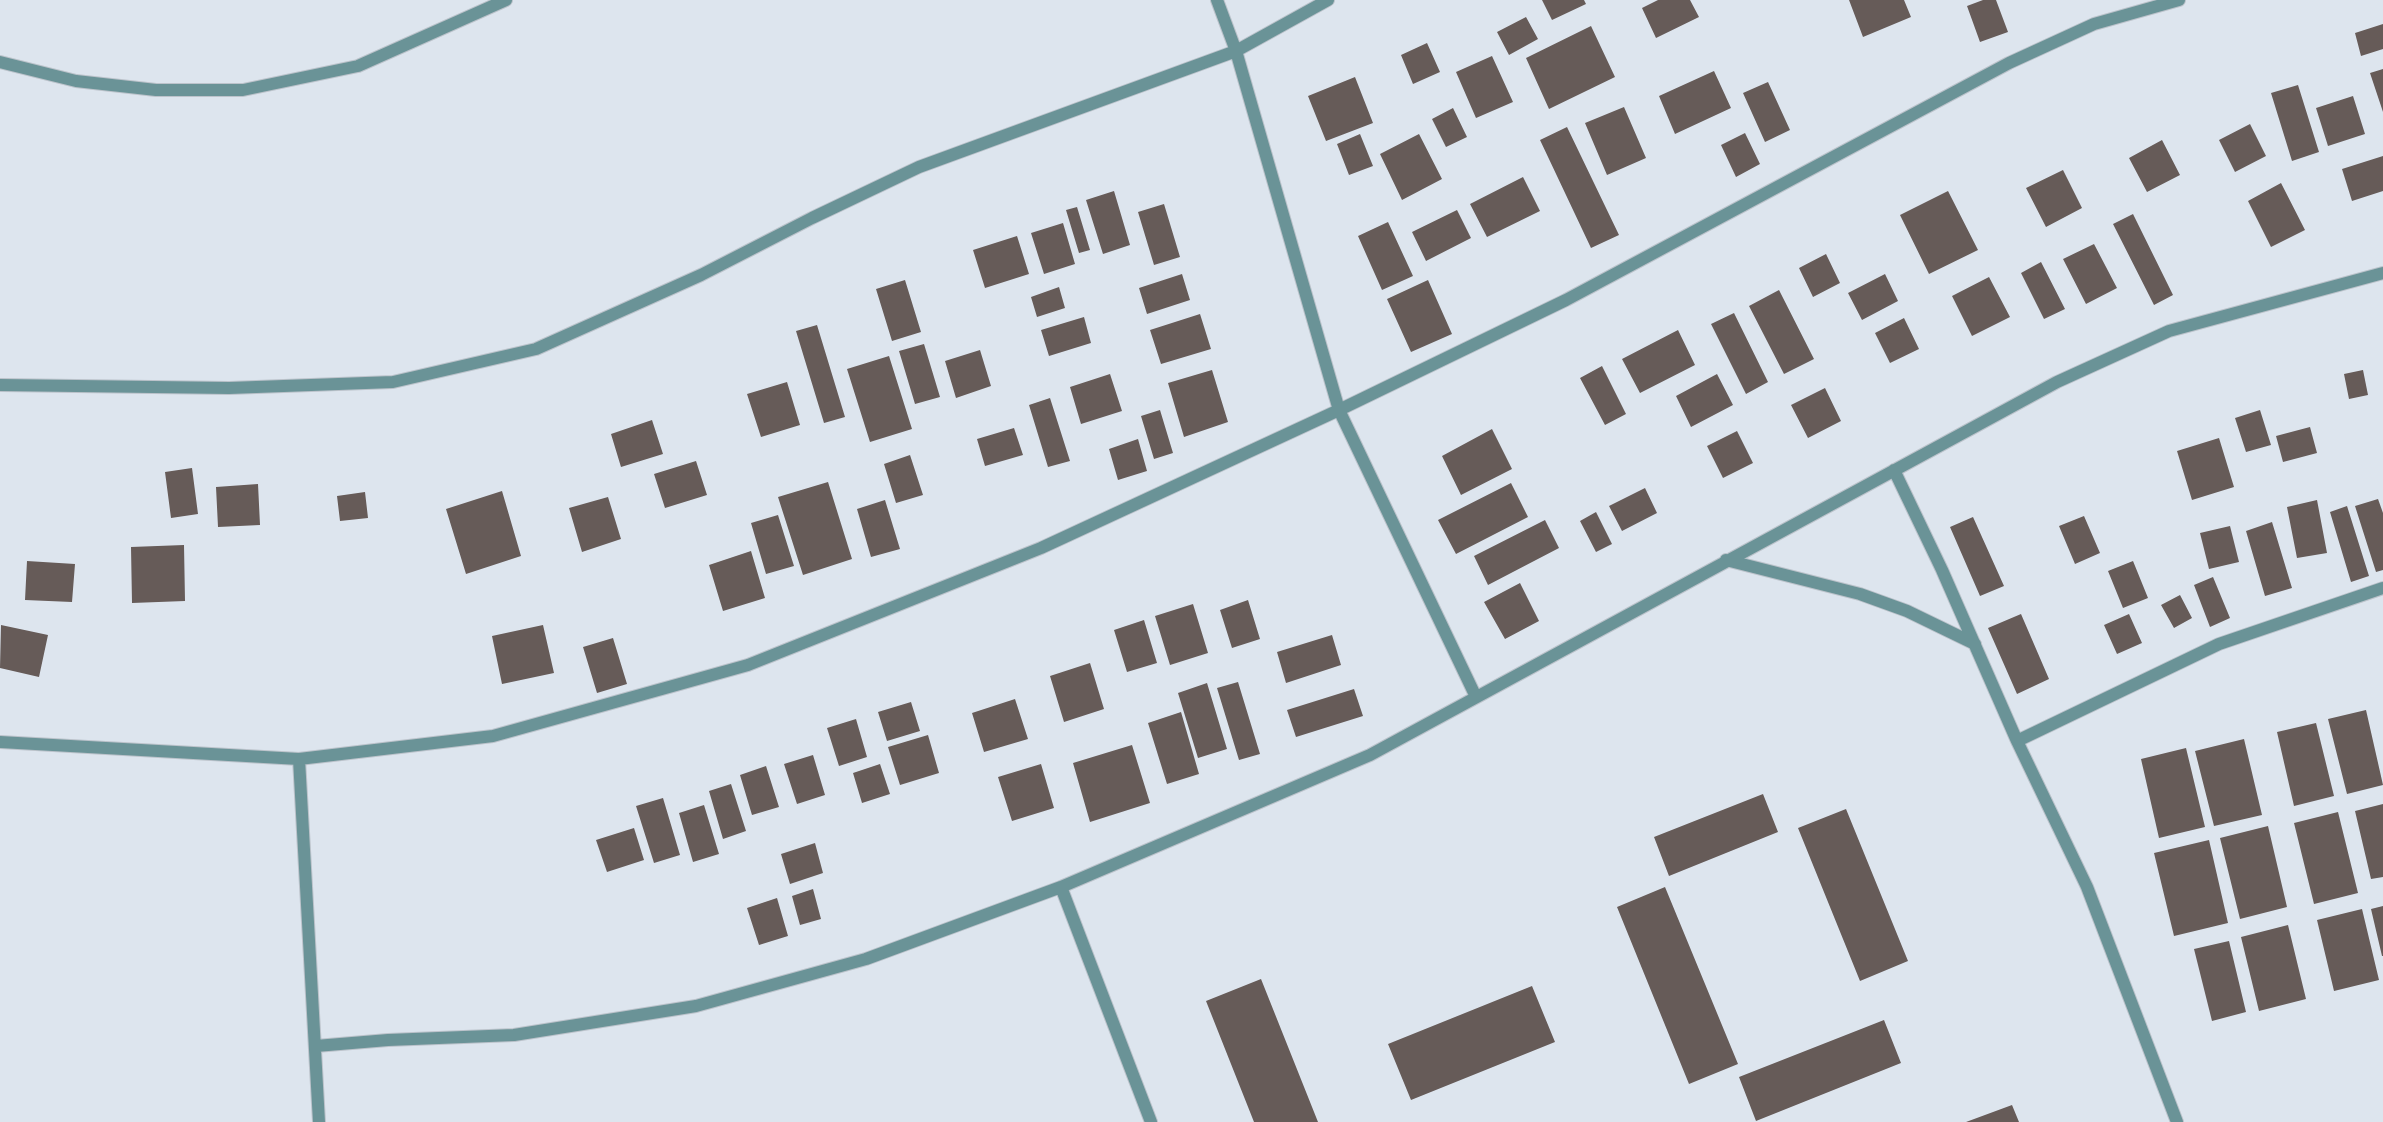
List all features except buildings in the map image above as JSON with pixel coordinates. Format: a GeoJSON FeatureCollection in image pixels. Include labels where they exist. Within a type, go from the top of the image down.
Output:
{"type":"FeatureCollection","features":[{"type":"Feature","properties":{"kind":"street"},"geometry":{"type":"LineString","coordinates":[[0,62],[76,81],[156,90],[243,90],[358,66],[506,0]]}},
{"type":"Feature","properties":{"kind":"street"},"geometry":{"type":"LineString","coordinates":[[1217,0],[1236,52],[1339,410],[1476,697]]}},
{"type":"Feature","properties":{"kind":"street"},"geometry":{"type":"LineString","coordinates":[[0,385],[229,388],[393,382],[536,349],[701,276],[812,218],[919,166],[1236,52],[1328,0]]}},
{"type":"Feature","properties":{"kind":"street"},"geometry":{"type":"LineString","coordinates":[[0,742],[299,759],[493,736],[748,665],[1041,548],[1339,410],[1566,300],[2009,62],[2094,24],[2179,0]]}},
{"type":"Feature","properties":{"kind":"street"},"geometry":{"type":"LineString","coordinates":[[316,1046],[388,1040],[514,1035],[696,1006],[866,959],[1061,887],[1370,755],[1726,560],[2057,382],[2168,331],[2383,273]]}},
{"type":"Feature","properties":{"kind":"street"},"geometry":{"type":"LineString","coordinates":[[1894,470],[1942,570],[2017,741],[2087,887],[2177,1122]]}},
{"type":"Feature","properties":{"kind":"street"},"geometry":{"type":"LineString","coordinates":[[1726,560],[1860,594],[1907,611],[1975,644]]}},
{"type":"Feature","properties":{"kind":"street"},"geometry":{"type":"LineString","coordinates":[[2017,741],[2219,644],[2383,588]]}},
{"type":"Feature","properties":{"kind":"street"},"geometry":{"type":"LineString","coordinates":[[299,759],[319,1122]]}},
{"type":"Feature","properties":{"kind":"street"},"geometry":{"type":"LineString","coordinates":[[1061,887],[1151,1122]]}}]}
